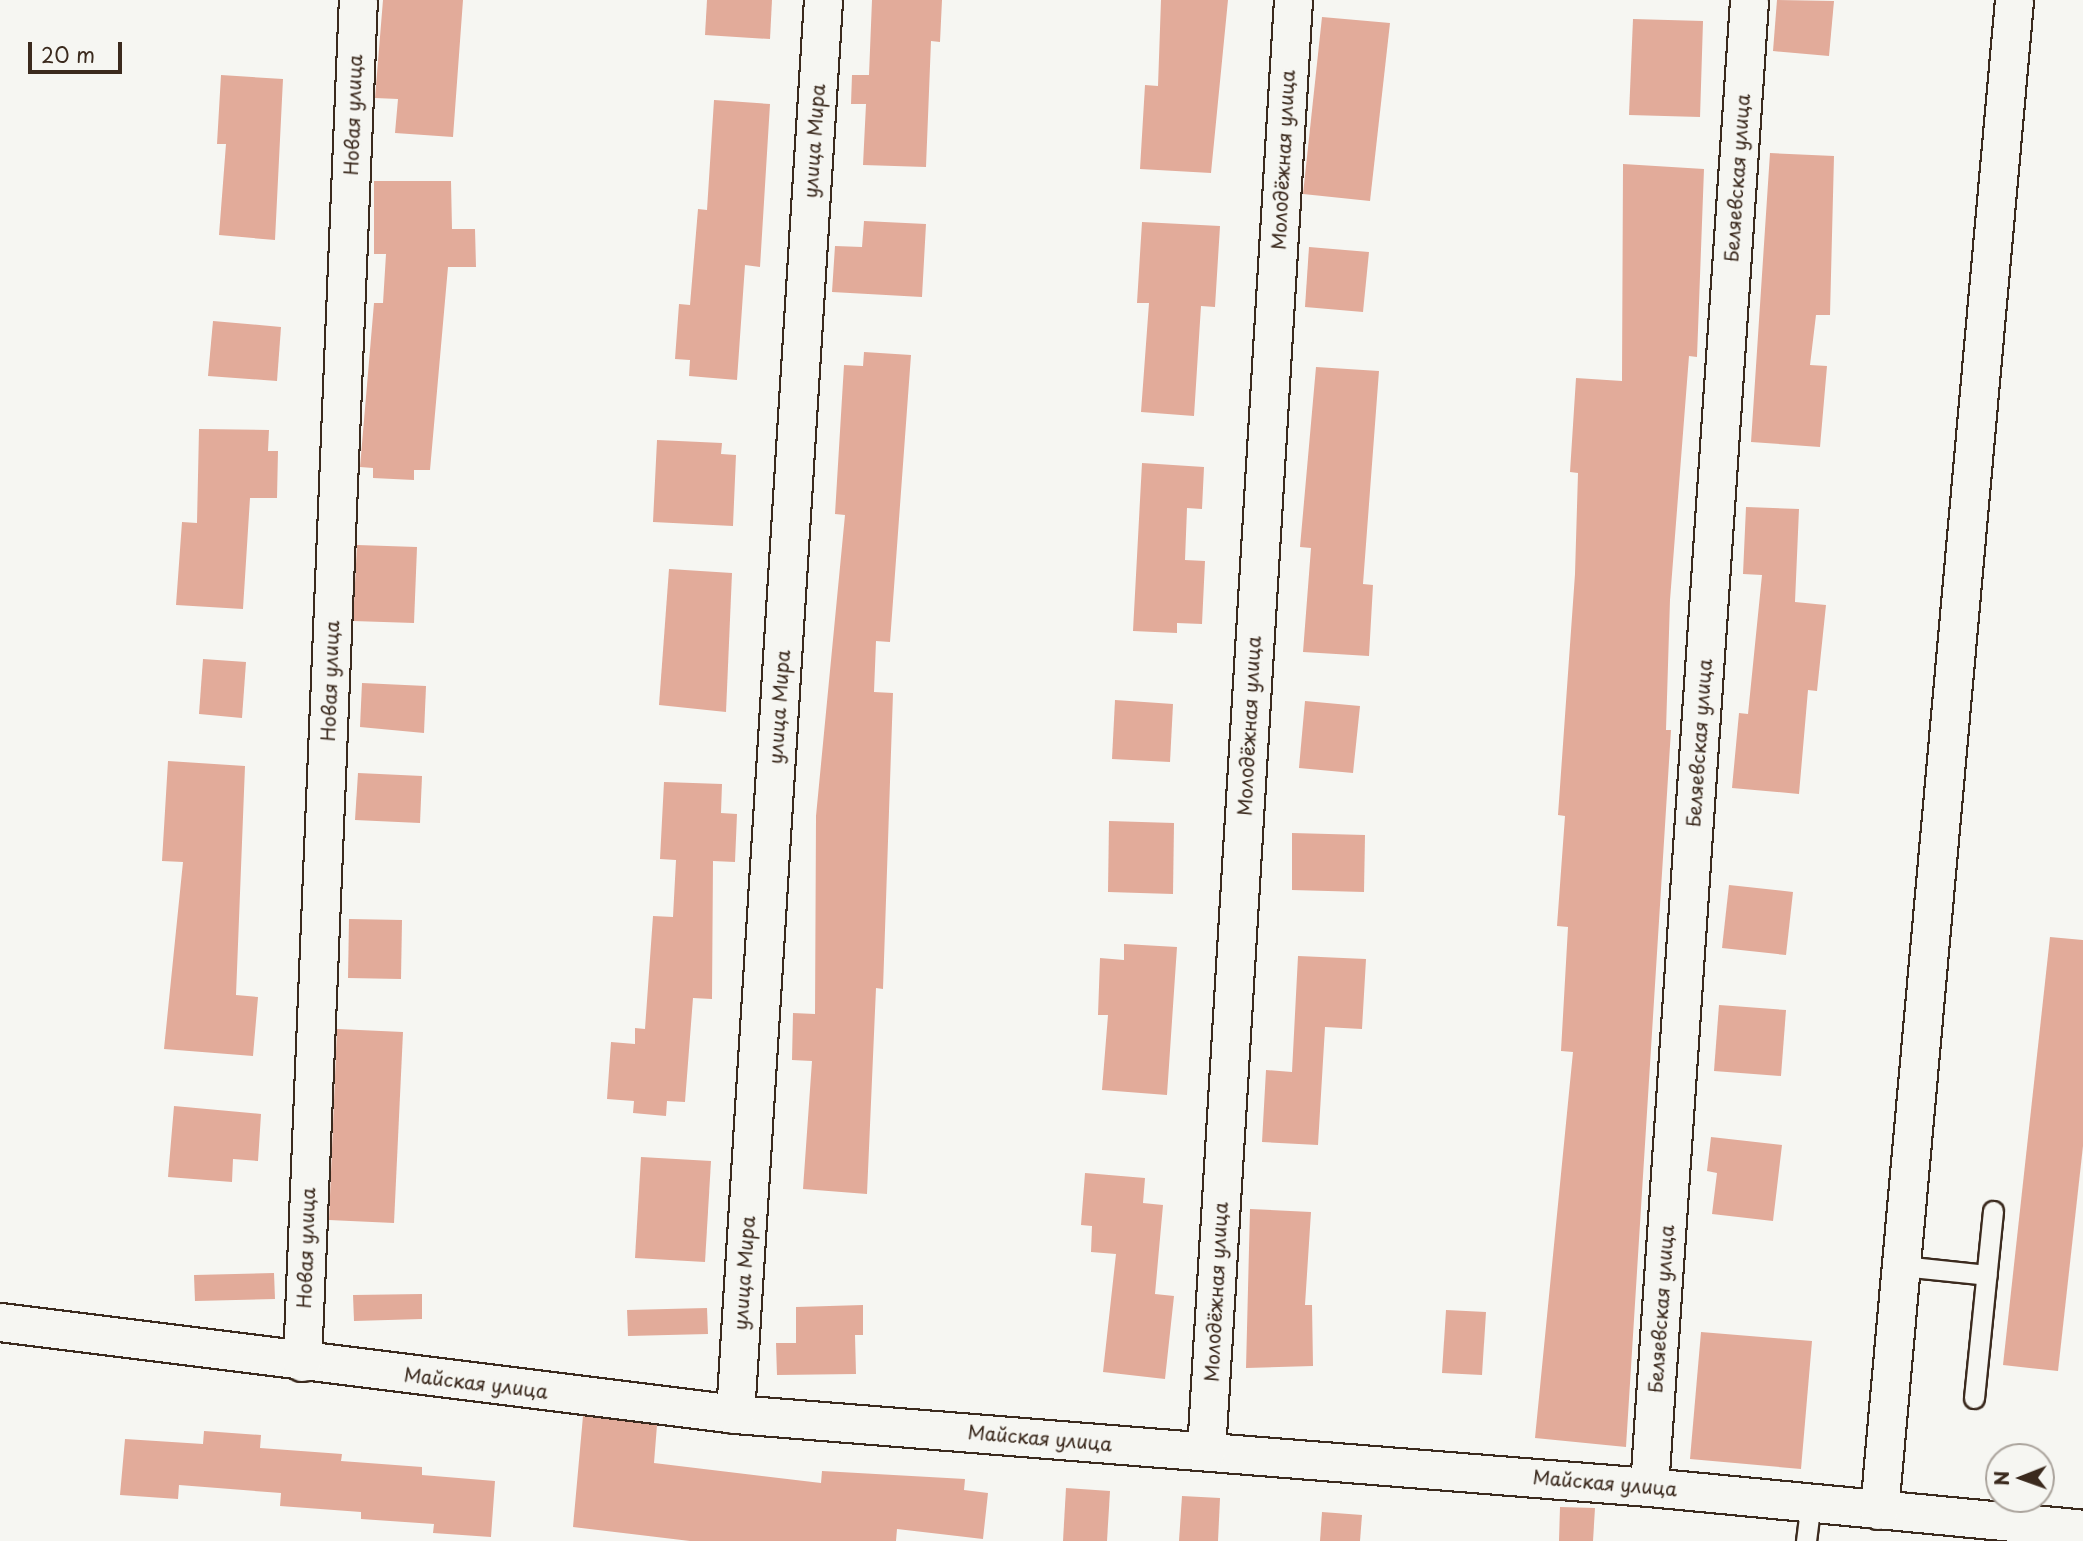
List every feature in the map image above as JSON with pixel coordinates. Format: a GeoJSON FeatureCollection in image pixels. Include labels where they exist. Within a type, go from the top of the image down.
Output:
{"type":"FeatureCollection","features":[{"type":"Feature","properties":{"kind":"street","name":"Новая улица"},"geometry":{"type":"LineString","coordinates":[[302,1362],[358,0]]}},
{"type":"Feature","properties":{"kind":"street","name":"улица Мира"},"geometry":{"type":"LineString","coordinates":[[735,1414],[823,0]]}},
{"type":"Feature","properties":{"kind":"street","name":"Молодёжная улица"},"geometry":{"type":"LineString","coordinates":[[1206,1451],[1293,0]]}},
{"type":"Feature","properties":{"kind":"street","name":"Беляевская улица"},"geometry":{"type":"LineString","coordinates":[[1648,1487],[1749,0]]}},
{"type":"Feature","properties":{"kind":"street"},"geometry":{"type":"LineString","coordinates":[[1880,1510],[2014,0]]}},
{"type":"Feature","properties":{"kind":"street","name":"Майская улица"},"geometry":{"type":"LineString","coordinates":[[0,1322],[302,1362],[735,1414],[1648,1487],[2083,1529]]}},
{"type":"Feature","properties":{"kind":"lane"},"geometry":{"type":"LineString","coordinates":[[1975,1398],[1993,1211]]}},
{"type":"Feature","properties":{"kind":"lane"},"geometry":{"type":"LineString","coordinates":[[1902,1266],[1987,1275]]}},
{"type":"Feature","properties":{"kind":"lane"},"geometry":{"type":"LineString","coordinates":[[1806,1541],[1811,1502]]}},
{"type":"Feature","properties":{"kind":"building"},"geometry":{"type":"Polygon","coordinates":[[[383,0],[463,0],[453,137],[395,133],[398,99],[375,98],[383,0]]]}},
{"type":"Feature","properties":{"kind":"building"},"geometry":{"type":"Polygon","coordinates":[[[707,0],[772,0],[770,39],[705,35],[707,0]]]}},
{"type":"Feature","properties":{"kind":"building"},"geometry":{"type":"Polygon","coordinates":[[[872,0],[942,0],[940,42],[931,41],[926,167],[863,165],[866,104],[851,104],[852,75],[869,75],[872,0]]]}},
{"type":"Feature","properties":{"kind":"building"},"geometry":{"type":"Polygon","coordinates":[[[1161,0],[1228,0],[1211,173],[1140,169],[1145,85],[1158,86],[1161,0]]]}},
{"type":"Feature","properties":{"kind":"building"},"geometry":{"type":"Polygon","coordinates":[[[1777,0],[1834,1],[1829,56],[1773,51],[1777,0]]]}},
{"type":"Feature","properties":{"kind":"building"},"geometry":{"type":"Polygon","coordinates":[[[1322,17],[1390,23],[1370,201],[1303,194],[1322,17]]]}},
{"type":"Feature","properties":{"kind":"building"},"geometry":{"type":"Polygon","coordinates":[[[1633,19],[1703,21],[1700,117],[1629,115],[1633,19]]]}},
{"type":"Feature","properties":{"kind":"building"},"geometry":{"type":"Polygon","coordinates":[[[221,75],[283,79],[275,240],[219,235],[226,144],[217,144],[221,75]]]}},
{"type":"Feature","properties":{"kind":"building"},"geometry":{"type":"Polygon","coordinates":[[[714,100],[770,104],[760,267],[745,265],[737,380],[689,376],[690,360],[675,359],[679,304],[690,305],[698,209],[707,210],[714,100]]]}},
{"type":"Feature","properties":{"kind":"building"},"geometry":{"type":"Polygon","coordinates":[[[1770,153],[1834,156],[1830,315],[1816,315],[1810,365],[1827,366],[1820,447],[1751,442],[1770,153]]]}},
{"type":"Feature","properties":{"kind":"building"},"geometry":{"type":"Polygon","coordinates":[[[1623,164],[1704,169],[1697,357],[1689,356],[1670,600],[1666,730],[1671,730],[1626,1447],[1535,1438],[1573,1052],[1561,1051],[1568,927],[1557,926],[1565,816],[1558,815],[1575,574],[1578,473],[1570,472],[1576,378],[1622,381],[1623,164]]]}},
{"type":"Feature","properties":{"kind":"building"},"geometry":{"type":"Polygon","coordinates":[[[374,181],[451,181],[452,229],[475,229],[476,267],[448,267],[430,470],[414,470],[414,480],[373,478],[373,468],[360,467],[374,303],[383,303],[386,254],[374,254],[374,181]]]}},
{"type":"Feature","properties":{"kind":"building"},"geometry":{"type":"Polygon","coordinates":[[[864,221],[926,224],[922,297],[832,292],[835,246],[862,247],[864,221]]]}},
{"type":"Feature","properties":{"kind":"building"},"geometry":{"type":"Polygon","coordinates":[[[1142,222],[1220,226],[1215,307],[1201,306],[1194,416],[1141,412],[1149,303],[1137,303],[1142,222]]]}},
{"type":"Feature","properties":{"kind":"building"},"geometry":{"type":"Polygon","coordinates":[[[1309,247],[1369,252],[1363,312],[1305,307],[1309,247]]]}},
{"type":"Feature","properties":{"kind":"building"},"geometry":{"type":"Polygon","coordinates":[[[213,321],[281,327],[277,381],[208,376],[213,321]]]}},
{"type":"Feature","properties":{"kind":"building"},"geometry":{"type":"Polygon","coordinates":[[[864,352],[911,355],[890,642],[876,641],[874,692],[893,693],[883,989],[876,988],[867,1194],[803,1189],[812,1061],[792,1060],[793,1013],[815,1014],[816,816],[845,515],[835,514],[844,365],[863,366],[864,352]]]}},
{"type":"Feature","properties":{"kind":"building"},"geometry":{"type":"Polygon","coordinates":[[[1316,367],[1379,371],[1363,584],[1373,585],[1369,656],[1303,652],[1311,548],[1300,547],[1316,367]]]}},
{"type":"Feature","properties":{"kind":"building"},"geometry":{"type":"Polygon","coordinates":[[[199,429],[269,430],[268,451],[278,451],[277,498],[250,498],[243,609],[176,605],[182,522],[197,523],[199,429]]]}},
{"type":"Feature","properties":{"kind":"building"},"geometry":{"type":"Polygon","coordinates":[[[657,440],[722,443],[721,454],[736,455],[733,526],[653,522],[657,440]]]}},
{"type":"Feature","properties":{"kind":"building"},"geometry":{"type":"Polygon","coordinates":[[[1142,463],[1204,467],[1202,509],[1187,508],[1185,560],[1205,561],[1202,624],[1177,623],[1177,633],[1133,631],[1142,463]]]}},
{"type":"Feature","properties":{"kind":"building"},"geometry":{"type":"Polygon","coordinates":[[[1746,507],[1799,509],[1795,602],[1826,605],[1817,691],[1808,690],[1799,794],[1732,788],[1739,713],[1748,714],[1762,575],[1743,574],[1746,507]]]}},
{"type":"Feature","properties":{"kind":"building"},"geometry":{"type":"Polygon","coordinates":[[[357,545],[417,547],[414,623],[353,621],[357,545]]]}},
{"type":"Feature","properties":{"kind":"building"},"geometry":{"type":"Polygon","coordinates":[[[669,569],[732,573],[726,712],[659,705],[669,569]]]}},
{"type":"Feature","properties":{"kind":"building"},"geometry":{"type":"Polygon","coordinates":[[[203,659],[246,662],[242,718],[199,714],[203,659]]]}},
{"type":"Feature","properties":{"kind":"building"},"geometry":{"type":"Polygon","coordinates":[[[362,683],[426,686],[424,733],[360,727],[362,683]]]}},
{"type":"Feature","properties":{"kind":"building"},"geometry":{"type":"Polygon","coordinates":[[[1115,700],[1173,704],[1170,762],[1112,759],[1115,700]]]}},
{"type":"Feature","properties":{"kind":"building"},"geometry":{"type":"Polygon","coordinates":[[[1305,701],[1360,706],[1353,773],[1299,768],[1305,701]]]}},
{"type":"Feature","properties":{"kind":"building"},"geometry":{"type":"Polygon","coordinates":[[[168,761],[245,766],[236,995],[258,997],[253,1056],[164,1049],[183,862],[162,861],[168,761]]]}},
{"type":"Feature","properties":{"kind":"building"},"geometry":{"type":"Polygon","coordinates":[[[358,773],[422,776],[420,823],[355,820],[358,773]]]}},
{"type":"Feature","properties":{"kind":"building"},"geometry":{"type":"Polygon","coordinates":[[[664,782],[722,784],[721,813],[737,814],[735,862],[713,861],[712,999],[693,998],[685,1102],[667,1101],[666,1116],[633,1113],[634,1101],[607,1099],[611,1042],[635,1044],[635,1028],[645,1029],[653,916],[673,917],[676,860],[660,859],[664,782]]]}},
{"type":"Feature","properties":{"kind":"building"},"geometry":{"type":"Polygon","coordinates":[[[1109,821],[1174,823],[1173,894],[1108,892],[1109,821]]]}},
{"type":"Feature","properties":{"kind":"building"},"geometry":{"type":"Polygon","coordinates":[[[1292,833],[1365,835],[1364,892],[1292,890],[1292,833]]]}},
{"type":"Feature","properties":{"kind":"building"},"geometry":{"type":"Polygon","coordinates":[[[1729,885],[1793,892],[1786,955],[1722,948],[1729,885]]]}},
{"type":"Feature","properties":{"kind":"building"},"geometry":{"type":"Polygon","coordinates":[[[349,919],[402,920],[401,979],[348,978],[349,919]]]}},
{"type":"Feature","properties":{"kind":"building"},"geometry":{"type":"Polygon","coordinates":[[[2050,937],[2083,940],[2083,1146],[2058,1371],[2003,1365],[2050,937]]]}},
{"type":"Feature","properties":{"kind":"building"},"geometry":{"type":"Polygon","coordinates":[[[1124,944],[1177,947],[1167,1095],[1102,1090],[1108,1015],[1098,1015],[1100,958],[1124,960],[1124,944]]]}},
{"type":"Feature","properties":{"kind":"building"},"geometry":{"type":"Polygon","coordinates":[[[1298,956],[1366,959],[1362,1029],[1325,1027],[1318,1145],[1262,1142],[1266,1070],[1292,1072],[1298,956]]]}},
{"type":"Feature","properties":{"kind":"building"},"geometry":{"type":"Polygon","coordinates":[[[1719,1005],[1786,1010],[1781,1076],[1714,1071],[1719,1005]]]}},
{"type":"Feature","properties":{"kind":"building"},"geometry":{"type":"Polygon","coordinates":[[[337,1029],[403,1032],[394,1223],[329,1220],[337,1029]]]}},
{"type":"Feature","properties":{"kind":"building"},"geometry":{"type":"Polygon","coordinates":[[[174,1106],[261,1114],[258,1161],[233,1159],[232,1182],[168,1177],[174,1106]]]}},
{"type":"Feature","properties":{"kind":"building"},"geometry":{"type":"Polygon","coordinates":[[[1711,1137],[1782,1145],[1773,1221],[1712,1214],[1717,1173],[1707,1171],[1711,1137]]]}},
{"type":"Feature","properties":{"kind":"building"},"geometry":{"type":"Polygon","coordinates":[[[641,1157],[711,1161],[705,1262],[635,1258],[641,1157]]]}},
{"type":"Feature","properties":{"kind":"building"},"geometry":{"type":"Polygon","coordinates":[[[1085,1173],[1145,1178],[1143,1203],[1163,1205],[1155,1294],[1174,1296],[1165,1379],[1103,1372],[1116,1254],[1091,1252],[1092,1226],[1081,1225],[1085,1173]]]}},
{"type":"Feature","properties":{"kind":"building"},"geometry":{"type":"Polygon","coordinates":[[[1250,1209],[1311,1212],[1305,1305],[1312,1305],[1313,1366],[1246,1368],[1250,1209]]]}},
{"type":"Feature","properties":{"kind":"building"},"geometry":{"type":"Polygon","coordinates":[[[274,1273],[275,1299],[195,1301],[194,1275],[274,1273]]]}},
{"type":"Feature","properties":{"kind":"building"},"geometry":{"type":"Polygon","coordinates":[[[422,1294],[422,1319],[354,1321],[353,1295],[422,1294]]]}},
{"type":"Feature","properties":{"kind":"building"},"geometry":{"type":"Polygon","coordinates":[[[863,1305],[863,1335],[855,1335],[856,1374],[777,1375],[776,1343],[796,1343],[796,1307],[863,1305]]]}},
{"type":"Feature","properties":{"kind":"building"},"geometry":{"type":"Polygon","coordinates":[[[707,1308],[708,1334],[628,1336],[627,1310],[707,1308]]]}},
{"type":"Feature","properties":{"kind":"building"},"geometry":{"type":"Polygon","coordinates":[[[1446,1310],[1486,1312],[1482,1375],[1442,1373],[1446,1310]]]}},
{"type":"Feature","properties":{"kind":"building"},"geometry":{"type":"Polygon","coordinates":[[[1701,1332],[1812,1341],[1801,1469],[1690,1459],[1701,1332]]]}},
{"type":"Feature","properties":{"kind":"building"},"geometry":{"type":"Polygon","coordinates":[[[583,1416],[657,1425],[654,1463],[821,1483],[822,1471],[965,1479],[964,1490],[988,1493],[983,1539],[897,1529],[896,1541],[690,1541],[573,1527],[583,1416]]]}},
{"type":"Feature","properties":{"kind":"building"},"geometry":{"type":"Polygon","coordinates":[[[204,1431],[261,1435],[260,1448],[342,1454],[341,1461],[422,1467],[422,1475],[495,1481],[491,1537],[433,1533],[434,1524],[361,1519],[361,1512],[280,1506],[281,1493],[179,1485],[178,1499],[120,1495],[125,1439],[203,1444],[204,1431]]]}},
{"type":"Feature","properties":{"kind":"building"},"geometry":{"type":"Polygon","coordinates":[[[1066,1488],[1110,1491],[1107,1541],[1063,1541],[1066,1488]]]}},
{"type":"Feature","properties":{"kind":"building"},"geometry":{"type":"Polygon","coordinates":[[[1182,1496],[1220,1498],[1218,1541],[1179,1541],[1182,1496]]]}},
{"type":"Feature","properties":{"kind":"building"},"geometry":{"type":"Polygon","coordinates":[[[1560,1507],[1595,1508],[1593,1541],[1559,1541],[1560,1507]]]}},
{"type":"Feature","properties":{"kind":"building"},"geometry":{"type":"Polygon","coordinates":[[[1322,1512],[1362,1515],[1360,1541],[1320,1541],[1322,1512]]]}}]}
